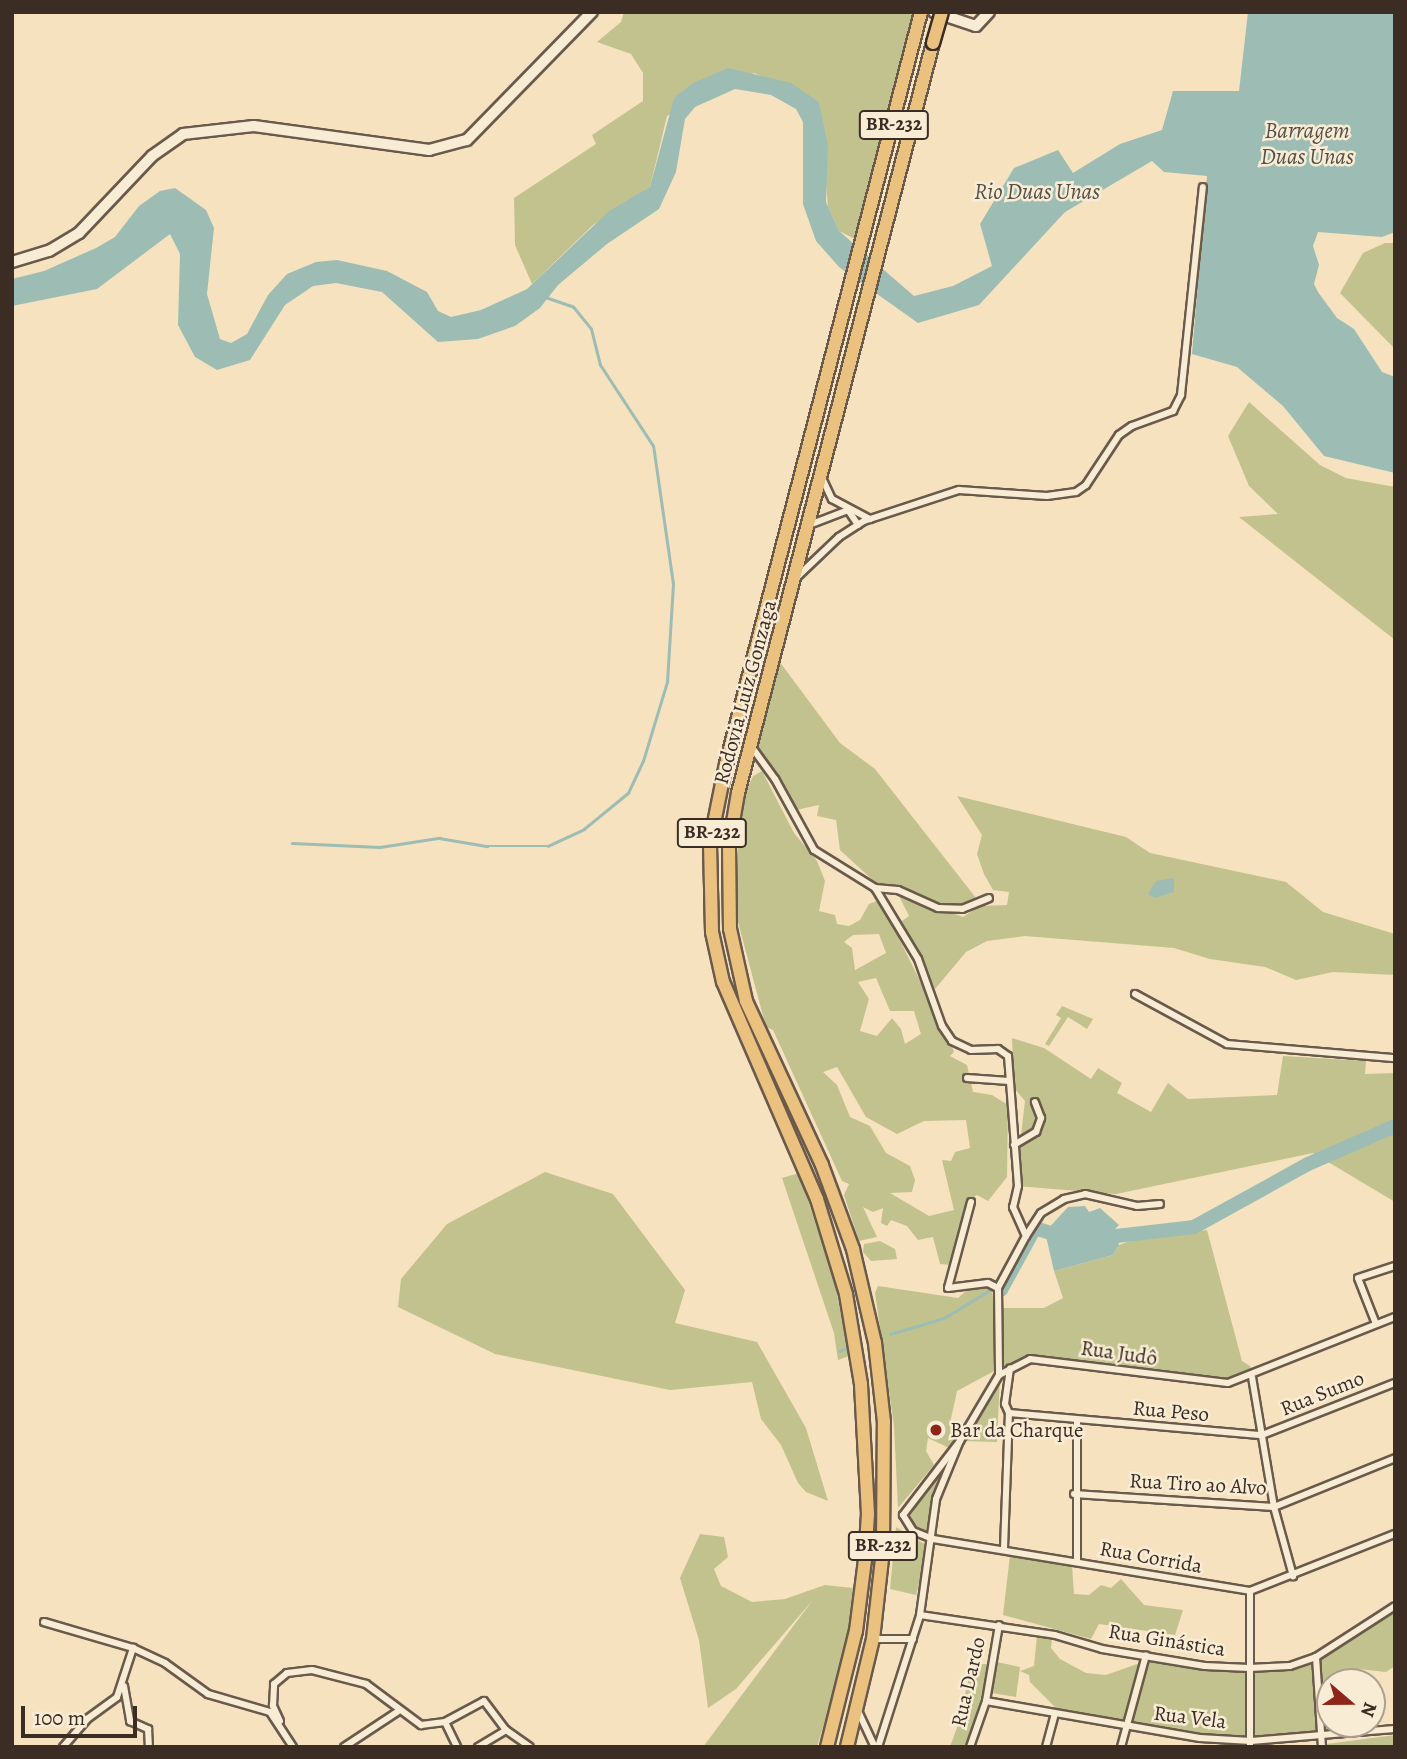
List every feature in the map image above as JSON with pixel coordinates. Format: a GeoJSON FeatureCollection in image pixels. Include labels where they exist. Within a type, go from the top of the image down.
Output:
{"type":"FeatureCollection","features":[{"type":"Feature","properties":{"kind":"highway","name":"Rodovia Luiz Gonzaga"},"geometry":{"type":"LineString","coordinates":[[827,1747],[856,1631],[865,1560],[869,1514],[861,1384],[846,1294],[817,1199],[723,982],[712,932],[710,843],[726,764],[872,213],[921,12]]}},
{"type":"Feature","properties":{"kind":"highway","name":"Rodovia Luiz Gonzaga"},"geometry":{"type":"LineString","coordinates":[[847,1747],[873,1639],[885,1513],[884,1423],[863,1289],[822,1165],[746,1000],[730,929],[729,845],[751,746],[807,526],[942,12]]}},
{"type":"Feature","properties":{"kind":"main road"},"geometry":{"type":"LineString","coordinates":[[12,262],[48,251],[79,233],[152,156],[183,134],[254,126],[429,150],[467,140],[592,12]]}},
{"type":"Feature","properties":{"kind":"main road"},"geometry":{"type":"LineString","coordinates":[[934,12],[976,26],[989,12]]}},
{"type":"Feature","properties":{"kind":"street"},"geometry":{"type":"LineString","coordinates":[[793,581],[810,561],[870,519],[974,488],[1046,496],[1076,492],[1086,485],[1119,435],[1132,426],[1173,411],[1181,395],[1203,187]]}},
{"type":"Feature","properties":{"kind":"street"},"geometry":{"type":"LineString","coordinates":[[822,471],[832,499],[848,510],[870,519]]}},
{"type":"Feature","properties":{"kind":"street"},"geometry":{"type":"LineString","coordinates":[[848,510],[858,525]]}},
{"type":"Feature","properties":{"kind":"street"},"geometry":{"type":"LineString","coordinates":[[807,526],[848,510]]}},
{"type":"Feature","properties":{"kind":"street"},"geometry":{"type":"LineString","coordinates":[[751,746],[775,779],[814,850],[875,888],[918,959],[947,1035],[962,1048],[998,1049],[1008,1056],[1018,1186],[1013,1207],[1026,1236]]}},
{"type":"Feature","properties":{"kind":"street"},"geometry":{"type":"LineString","coordinates":[[875,888],[898,890],[938,908],[962,909],[989,898]]}},
{"type":"Feature","properties":{"kind":"street"},"geometry":{"type":"LineString","coordinates":[[1135,994],[1227,1044],[1395,1058]]}},
{"type":"Feature","properties":{"kind":"street"},"geometry":{"type":"LineString","coordinates":[[967,1078],[1009,1081]]}},
{"type":"Feature","properties":{"kind":"street"},"geometry":{"type":"LineString","coordinates":[[1014,1145],[1036,1132],[1041,1118],[1035,1102]]}},
{"type":"Feature","properties":{"kind":"street"},"geometry":{"type":"LineString","coordinates":[[999,1375],[998,1288],[1041,1213],[1064,1199],[1085,1194],[1137,1206],[1160,1204]]}},
{"type":"Feature","properties":{"kind":"street"},"geometry":{"type":"LineString","coordinates":[[971,1202],[948,1288],[988,1283],[998,1288]]}},
{"type":"Feature","properties":{"kind":"street"},"geometry":{"type":"LineString","coordinates":[[1376,1324],[1358,1279],[1395,1266]]}},
{"type":"Feature","properties":{"kind":"street","name":"Rua Judô"},"geometry":{"type":"LineString","coordinates":[[903,1515],[960,1441],[999,1375],[1030,1359],[1207,1382],[1252,1377],[1395,1317]]}},
{"type":"Feature","properties":{"kind":"street"},"geometry":{"type":"LineString","coordinates":[[1004,1548],[1009,1413],[1005,1404],[1010,1368]]}},
{"type":"Feature","properties":{"kind":"street"},"geometry":{"type":"LineString","coordinates":[[1252,1377],[1274,1507],[1293,1576]]}},
{"type":"Feature","properties":{"kind":"street","name":"Rua Sumo"},"geometry":{"type":"LineString","coordinates":[[1262,1435],[1395,1383]]}},
{"type":"Feature","properties":{"kind":"street","name":"Rua Peso"},"geometry":{"type":"LineString","coordinates":[[1009,1413],[1077,1422],[1262,1435]]}},
{"type":"Feature","properties":{"kind":"street"},"geometry":{"type":"LineString","coordinates":[[1077,1422],[1074,1494],[1077,1562]]}},
{"type":"Feature","properties":{"kind":"street"},"geometry":{"type":"LineString","coordinates":[[877,1747],[920,1615],[933,1539],[936,1499],[960,1441]]}},
{"type":"Feature","properties":{"kind":"street","name":"Rua Tiro ao Alvo"},"geometry":{"type":"LineString","coordinates":[[1074,1494],[1274,1507],[1395,1458]]}},
{"type":"Feature","properties":{"kind":"street"},"geometry":{"type":"LineString","coordinates":[[885,1513],[903,1515]]}},
{"type":"Feature","properties":{"kind":"street","name":"Rua Corrida"},"geometry":{"type":"LineString","coordinates":[[903,1515],[913,1531],[933,1539],[1004,1548],[1250,1591],[1395,1534]]}},
{"type":"Feature","properties":{"kind":"street"},"geometry":{"type":"LineString","coordinates":[[1250,1591],[1251,1744]]}},
{"type":"Feature","properties":{"kind":"street","name":"Rua Ginástica"},"geometry":{"type":"LineString","coordinates":[[920,1615],[999,1625],[1146,1655],[1249,1668],[1290,1666],[1317,1657],[1395,1606]]}},
{"type":"Feature","properties":{"kind":"street"},"geometry":{"type":"LineString","coordinates":[[44,1622],[137,1649],[208,1694],[270,1712],[280,1721]]}},
{"type":"Feature","properties":{"kind":"street","name":"Rua Dardo"},"geometry":{"type":"LineString","coordinates":[[970,1747],[986,1701],[999,1625]]}},
{"type":"Feature","properties":{"kind":"street"},"geometry":{"type":"LineString","coordinates":[[873,1639],[913,1639]]}},
{"type":"Feature","properties":{"kind":"street"},"geometry":{"type":"LineString","coordinates":[[63,1747],[124,1686],[137,1649]]}},
{"type":"Feature","properties":{"kind":"street"},"geometry":{"type":"LineString","coordinates":[[1121,1747],[1146,1655]]}},
{"type":"Feature","properties":{"kind":"street"},"geometry":{"type":"LineString","coordinates":[[1317,1657],[1318,1668]]}},
{"type":"Feature","properties":{"kind":"street"},"geometry":{"type":"LineString","coordinates":[[293,1747],[274,1706],[274,1685],[280,1676],[299,1670],[330,1672],[366,1684],[397,1712],[421,1726],[445,1722],[484,1701],[506,1730],[530,1747]]}},
{"type":"Feature","properties":{"kind":"street"},"geometry":{"type":"LineString","coordinates":[[124,1686],[130,1721],[148,1730],[149,1747]]}},
{"type":"Feature","properties":{"kind":"street","name":"Rua Vela"},"geometry":{"type":"LineString","coordinates":[[986,1701],[1128,1727],[1251,1744],[1316,1737]]}},
{"type":"Feature","properties":{"kind":"street"},"geometry":{"type":"LineString","coordinates":[[857,1710],[877,1747]]}},
{"type":"Feature","properties":{"kind":"street"},"geometry":{"type":"LineString","coordinates":[[344,1747],[397,1712]]}},
{"type":"Feature","properties":{"kind":"street"},"geometry":{"type":"LineString","coordinates":[[1046,1747],[1055,1714]]}},
{"type":"Feature","properties":{"kind":"street"},"geometry":{"type":"LineString","coordinates":[[445,1722],[457,1747]]}},
{"type":"Feature","properties":{"kind":"street"},"geometry":{"type":"LineString","coordinates":[[478,1747],[506,1730]]}},
{"type":"Feature","properties":{"kind":"street"},"geometry":{"type":"LineString","coordinates":[[1204,1747],[1209,1738]]}},
{"type":"Feature","properties":{"kind":"green space"},"geometry":{"type":"Polygon","coordinates":[[[624,12],[914,12],[859,241],[839,231],[828,207],[819,102],[754,73],[667,116],[650,187],[593,225],[532,284],[515,245],[514,198],[596,144],[592,135],[643,101],[643,73],[631,54],[597,42],[621,22],[624,12]]]}},
{"type":"Feature","properties":{"kind":"green space"},"geometry":{"type":"Polygon","coordinates":[[[1385,243],[1395,243],[1395,349],[1340,293],[1363,253],[1385,243]]]}},
{"type":"Feature","properties":{"kind":"green space"},"geometry":{"type":"Polygon","coordinates":[[[1249,402],[1320,465],[1346,478],[1395,487],[1395,640],[1239,517],[1278,514],[1249,486],[1228,436],[1249,402]]]}},
{"type":"Feature","properties":{"kind":"green space"},"geometry":{"type":"Polygon","coordinates":[[[779,661],[840,743],[875,769],[976,898],[953,909],[894,884],[877,884],[840,850],[836,820],[817,816],[819,805],[796,810],[757,746],[779,661]]]}},
{"type":"Feature","properties":{"kind":"green space"},"geometry":{"type":"Polygon","coordinates":[[[762,771],[794,833],[817,861],[825,881],[819,911],[835,915],[837,924],[849,926],[860,920],[869,904],[877,901],[884,908],[951,1044],[954,1052],[950,1056],[967,1065],[973,1092],[992,1095],[1008,1105],[1007,1177],[988,1201],[977,1195],[969,1200],[965,1228],[952,1265],[940,1264],[933,1237],[918,1240],[907,1226],[891,1220],[887,1226],[881,1223],[883,1208],[873,1212],[863,1207],[877,1237],[859,1241],[844,1195],[849,1184],[842,1181],[773,1030],[766,1027],[735,911],[736,864],[745,794],[753,776],[762,771]],[[879,934],[853,935],[844,942],[852,948],[855,970],[886,953],[879,934]],[[876,978],[858,982],[869,999],[860,1031],[877,1036],[892,1018],[901,1029],[905,1044],[921,1034],[914,1011],[890,1011],[876,978]],[[837,1067],[823,1072],[837,1085],[850,1117],[870,1126],[886,1153],[910,1166],[915,1180],[912,1192],[890,1193],[929,1216],[954,1210],[942,1160],[951,1161],[955,1152],[970,1148],[966,1120],[924,1121],[897,1134],[866,1117],[837,1067]]]}},
{"type":"Feature","properties":{"kind":"green space"},"geometry":{"type":"Polygon","coordinates":[[[957,796],[1126,837],[1150,853],[1286,882],[1323,912],[1395,934],[1395,975],[1333,972],[1296,980],[1265,967],[1210,959],[1174,948],[1025,936],[987,941],[966,952],[935,989],[902,921],[909,916],[898,894],[963,917],[980,906],[1007,905],[1009,892],[993,890],[984,874],[977,854],[982,835],[957,796]]]}},
{"type":"Feature","properties":{"kind":"green space"},"geometry":{"type":"Polygon","coordinates":[[[1062,1006],[1093,1019],[1087,1029],[1068,1017],[1049,1046],[1045,1044],[1061,1018],[1056,1015],[1062,1006]]]}},
{"type":"Feature","properties":{"kind":"green space"},"geometry":{"type":"Polygon","coordinates":[[[1012,1038],[1044,1048],[1091,1079],[1098,1068],[1122,1083],[1117,1093],[1151,1112],[1168,1083],[1188,1099],[1277,1095],[1283,1056],[1366,1061],[1365,1074],[1395,1073],[1395,1202],[1313,1153],[1116,1194],[1015,1186],[1025,1101],[1014,1088],[1012,1038]]]}},
{"type":"Feature","properties":{"kind":"green space"},"geometry":{"type":"Polygon","coordinates":[[[545,1172],[613,1194],[685,1290],[675,1323],[757,1342],[806,1428],[828,1501],[806,1492],[798,1483],[781,1445],[761,1419],[752,1382],[670,1390],[495,1354],[398,1307],[401,1279],[447,1224],[545,1172]]]}},
{"type":"Feature","properties":{"kind":"green space"},"geometry":{"type":"Polygon","coordinates":[[[799,1173],[834,1279],[849,1356],[838,1360],[834,1333],[782,1178],[799,1173]]]}},
{"type":"Feature","properties":{"kind":"green space"},"geometry":{"type":"Polygon","coordinates":[[[1207,1230],[1242,1361],[1250,1366],[1254,1376],[1226,1382],[1030,1356],[1001,1369],[1001,1308],[1044,1308],[1063,1298],[1054,1271],[1113,1255],[1119,1245],[1133,1240],[1207,1230]]]}},
{"type":"Feature","properties":{"kind":"green space"},"geometry":{"type":"Polygon","coordinates":[[[880,1241],[895,1249],[897,1259],[871,1261],[863,1252],[864,1244],[880,1241]]]}},
{"type":"Feature","properties":{"kind":"green space"},"geometry":{"type":"Polygon","coordinates":[[[878,1286],[958,1298],[967,1290],[992,1288],[995,1318],[996,1370],[957,1391],[950,1423],[960,1429],[949,1448],[928,1438],[926,1451],[934,1465],[898,1508],[894,1426],[875,1293],[878,1286]]]}},
{"type":"Feature","properties":{"kind":"green space"},"geometry":{"type":"Polygon","coordinates":[[[1000,1376],[997,1442],[963,1441],[1000,1376]]]}},
{"type":"Feature","properties":{"kind":"green space"},"geometry":{"type":"Polygon","coordinates":[[[954,1452],[945,1470],[932,1532],[926,1533],[914,1528],[910,1514],[954,1452]]]}},
{"type":"Feature","properties":{"kind":"green space"},"geometry":{"type":"Polygon","coordinates":[[[896,1527],[928,1546],[916,1595],[890,1589],[896,1527]]]}},
{"type":"Feature","properties":{"kind":"green space"},"geometry":{"type":"Polygon","coordinates":[[[700,1534],[724,1537],[728,1557],[714,1569],[721,1586],[752,1602],[785,1599],[825,1585],[853,1588],[847,1650],[817,1747],[703,1747],[812,1601],[736,1689],[708,1708],[699,1640],[680,1578],[700,1534]]]}},
{"type":"Feature","properties":{"kind":"green space"},"geometry":{"type":"Polygon","coordinates":[[[1010,1555],[1072,1565],[1074,1594],[1089,1595],[1101,1585],[1111,1588],[1121,1579],[1144,1605],[1183,1610],[1175,1635],[1099,1624],[1091,1639],[1003,1615],[1010,1555]]]}},
{"type":"Feature","properties":{"kind":"green space"},"geometry":{"type":"Polygon","coordinates":[[[1395,1610],[1395,1666],[1386,1672],[1386,1668],[1316,1668],[1316,1736],[1227,1740],[1063,1715],[1030,1682],[1029,1675],[1020,1671],[1034,1666],[1037,1635],[1052,1639],[1051,1648],[1060,1659],[1086,1673],[1106,1675],[1151,1659],[1288,1672],[1320,1659],[1395,1610]]]}},
{"type":"Feature","properties":{"kind":"green space"},"geometry":{"type":"Polygon","coordinates":[[[997,1662],[1020,1667],[1016,1697],[992,1693],[997,1662]]]}},
{"type":"Feature","properties":{"kind":"green space"},"geometry":{"type":"Polygon","coordinates":[[[980,1664],[990,1664],[967,1747],[950,1747],[958,1725],[958,1703],[963,1703],[968,1681],[980,1664]]]}},
{"type":"Feature","properties":{"kind":"green space"},"geometry":{"type":"Polygon","coordinates":[[[1395,1735],[1395,1747],[1327,1747],[1327,1744],[1395,1735]]]}},
{"type":"Feature","properties":{"kind":"water"},"geometry":{"type":"Polygon","coordinates":[[[1248,12],[1395,12],[1395,232],[1382,237],[1318,232],[1313,246],[1319,265],[1314,284],[1318,292],[1337,318],[1354,329],[1382,372],[1395,377],[1395,473],[1324,456],[1283,406],[1237,367],[1192,354],[1207,176],[1164,172],[1152,161],[1065,212],[979,305],[918,323],[839,267],[816,241],[803,204],[803,122],[796,109],[771,95],[735,89],[695,107],[685,119],[676,172],[659,209],[607,244],[558,285],[540,308],[515,326],[478,339],[438,342],[382,292],[336,283],[313,286],[285,305],[250,360],[217,370],[195,357],[178,325],[180,254],[170,234],[97,289],[12,306],[12,279],[44,271],[96,248],[115,237],[139,206],[160,191],[175,188],[206,210],[214,228],[207,294],[220,339],[231,343],[247,334],[268,295],[287,274],[316,262],[337,260],[387,271],[427,292],[438,311],[451,317],[481,310],[527,289],[609,211],[650,187],[674,98],[693,83],[728,68],[791,83],[819,102],[828,146],[826,202],[839,231],[914,296],[953,286],[992,266],[980,224],[1014,168],[1058,150],[1073,173],[1120,144],[1162,130],[1173,91],[1239,91],[1248,12]]]}},
{"type":"Feature","properties":{"kind":"water"},"geometry":{"type":"Polygon","coordinates":[[[1174,878],[1174,892],[1155,898],[1148,894],[1156,881],[1174,878]]]}},
{"type":"Feature","properties":{"kind":"water"},"geometry":{"type":"Polygon","coordinates":[[[1085,1206],[1089,1212],[1100,1208],[1119,1225],[1115,1229],[1119,1245],[1113,1255],[1054,1271],[1045,1232],[1068,1207],[1085,1206]]]}},
{"type":"Feature","properties":{"kind":"waterway"},"geometry":{"type":"LineString","coordinates":[[292,843],[380,847],[439,838],[487,846],[548,846],[584,829],[628,793],[643,761],[667,682],[673,584],[653,446],[600,365],[591,329],[573,307],[547,298]]}},
{"type":"Feature","properties":{"kind":"waterway"},"geometry":{"type":"LineString","coordinates":[[1099,1238],[1194,1227],[1308,1164],[1395,1126]]}},
{"type":"Feature","properties":{"kind":"waterway"},"geometry":{"type":"LineString","coordinates":[[1001,1290],[1035,1228],[1062,1237]]}},
{"type":"Feature","properties":{"kind":"waterway"},"geometry":{"type":"LineString","coordinates":[[890,1334],[944,1318],[990,1290]]}},
{"type":"Feature","properties":{"kind":"waterway"},"geometry":{"type":"LineString","coordinates":[[839,1351],[848,1348]]}},
{"type":"Feature","properties":{"kind":"place","name":"Bar da Charque"},"geometry":{"type":"Point","coordinates":[936,1430]}},
{"type":"Feature","properties":{"kind":"water label","name":"Barragem Duas Unas"},"geometry":{"type":"Point","coordinates":[1307,144]}},
{"type":"Feature","properties":{"kind":"water label","name":"Rio Duas Unas"},"geometry":{"type":"Point","coordinates":[1037,192]}}]}
